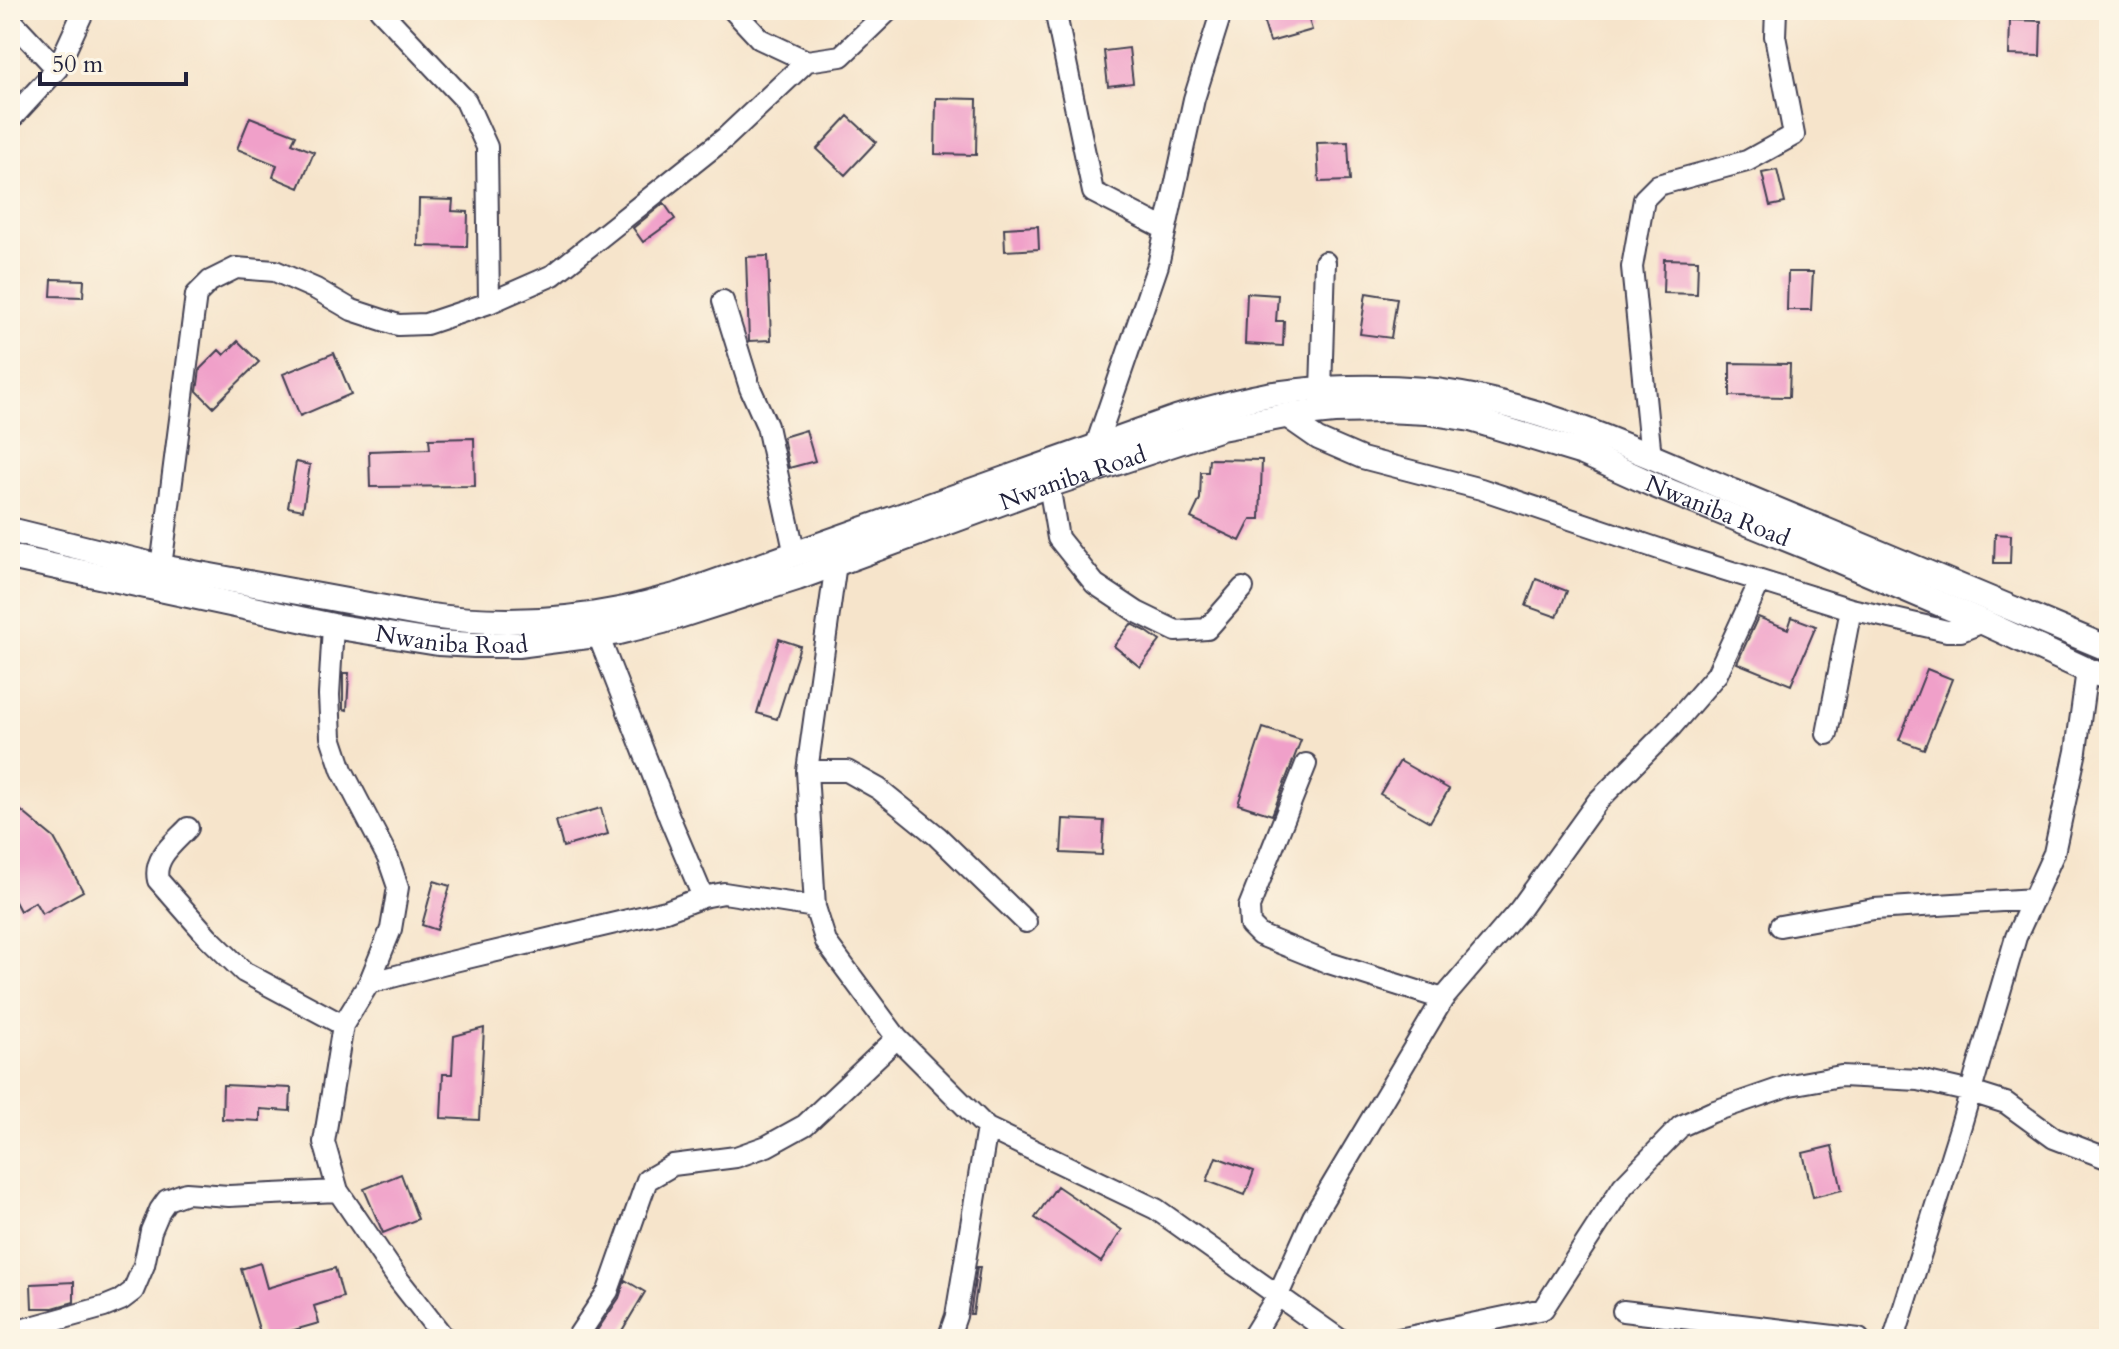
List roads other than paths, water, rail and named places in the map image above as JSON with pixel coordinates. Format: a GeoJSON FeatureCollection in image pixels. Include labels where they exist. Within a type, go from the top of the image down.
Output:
{"type":"FeatureCollection","features":[{"type":"Feature","properties":{"kind":"main road"},"geometry":{"type":"LineString","coordinates":[[10,530],[161,567],[423,615],[462,621],[570,617],[620,610],[679,595],[1179,417],[1229,403],[1274,394],[1321,390],[1425,391],[1480,399],[1587,431],[2109,649]]}},
{"type":"Feature","properties":{"kind":"main road","name":"Nwaniba Road"},"geometry":{"type":"LineString","coordinates":[[10,557],[333,626],[438,643],[518,645],[619,632],[663,621],[797,578],[1049,485],[1221,428],[1334,411],[1427,412],[1471,419],[1583,453],[1983,622],[2098,674]]}},
{"type":"Feature","properties":{"kind":"street"},"geometry":{"type":"LineString","coordinates":[[10,120],[57,69],[84,10]]}},
{"type":"Feature","properties":{"kind":"street"},"geometry":{"type":"LineString","coordinates":[[380,10],[466,101],[487,147],[489,303]]}},
{"type":"Feature","properties":{"kind":"street"},"geometry":{"type":"LineString","coordinates":[[733,10],[760,39],[807,61],[841,56],[889,10]]}},
{"type":"Feature","properties":{"kind":"street"},"geometry":{"type":"LineString","coordinates":[[1055,10],[1093,192],[1165,229]]}},
{"type":"Feature","properties":{"kind":"street"},"geometry":{"type":"LineString","coordinates":[[1095,448],[1158,265],[1194,99],[1222,10]]}},
{"type":"Feature","properties":{"kind":"street"},"geometry":{"type":"LineString","coordinates":[[1651,457],[1632,267],[1644,199],[1658,185],[1747,161],[1794,135],[1775,36],[1776,10]]}},
{"type":"Feature","properties":{"kind":"street"},"geometry":{"type":"LineString","coordinates":[[10,19],[57,69]]}},
{"type":"Feature","properties":{"kind":"street"},"geometry":{"type":"LineString","coordinates":[[161,567],[196,295],[210,281],[236,268],[275,271],[316,289],[352,310],[398,325],[426,324],[489,303],[553,275],[725,138],[807,61]]}},
{"type":"Feature","properties":{"kind":"street"},"geometry":{"type":"LineString","coordinates":[[1321,390],[1325,262]]}},
{"type":"Feature","properties":{"kind":"street"},"geometry":{"type":"LineString","coordinates":[[723,301],[750,388],[767,426],[795,555]]}},
{"type":"Feature","properties":{"kind":"street"},"geometry":{"type":"LineString","coordinates":[[1285,416],[1318,439],[1362,458],[1481,489],[1851,609],[1947,631],[1961,631],[1983,622]]}},
{"type":"Feature","properties":{"kind":"street"},"geometry":{"type":"LineString","coordinates":[[1049,485],[1058,538],[1095,584],[1137,612],[1176,631],[1207,629],[1243,588]]}},
{"type":"Feature","properties":{"kind":"street"},"geometry":{"type":"LineString","coordinates":[[836,563],[807,771],[815,907],[826,942],[897,1038],[987,1128],[1156,1209],[1339,1339]]}},
{"type":"Feature","properties":{"kind":"street"},"geometry":{"type":"LineString","coordinates":[[1251,1339],[1278,1295],[1313,1217],[1443,999],[1520,909],[1597,802],[1672,726],[1717,674],[1760,581]]}},
{"type":"Feature","properties":{"kind":"street"},"geometry":{"type":"LineString","coordinates":[[1827,734],[1851,609]]}},
{"type":"Feature","properties":{"kind":"street"},"geometry":{"type":"LineString","coordinates":[[333,626],[329,695],[331,737],[342,770],[388,858],[398,887],[391,929],[369,983],[343,1025],[324,1142],[338,1191],[398,1279],[445,1339]]}},
{"type":"Feature","properties":{"kind":"street"},"geometry":{"type":"LineString","coordinates":[[598,635],[703,897]]}},
{"type":"Feature","properties":{"kind":"street"},"geometry":{"type":"LineString","coordinates":[[1894,1339],[2016,937],[2054,853],[2076,751],[2098,674]]}},
{"type":"Feature","properties":{"kind":"street"},"geometry":{"type":"LineString","coordinates":[[1306,764],[1249,907],[1250,925],[1260,935],[1329,963],[1443,999]]}},
{"type":"Feature","properties":{"kind":"street"},"geometry":{"type":"LineString","coordinates":[[807,771],[847,771],[879,789],[937,836],[1026,922]]}},
{"type":"Feature","properties":{"kind":"street"},"geometry":{"type":"LineString","coordinates":[[188,828],[161,857],[155,870],[158,880],[244,972],[343,1025]]}},
{"type":"Feature","properties":{"kind":"street"},"geometry":{"type":"LineString","coordinates":[[369,983],[666,911],[703,897],[724,893],[815,907]]}},
{"type":"Feature","properties":{"kind":"street"},"geometry":{"type":"LineString","coordinates":[[1780,926],[1874,909],[2034,899]]}},
{"type":"Feature","properties":{"kind":"street"},"geometry":{"type":"LineString","coordinates":[[576,1339],[608,1291],[647,1180],[673,1165],[736,1157],[767,1146],[805,1125],[897,1038]]}},
{"type":"Feature","properties":{"kind":"street"},"geometry":{"type":"LineString","coordinates":[[1399,1339],[1543,1309],[1623,1186],[1681,1126],[1790,1085],[1841,1076],[1919,1080],[1971,1092],[2006,1103],[2054,1138],[2109,1159]]}},
{"type":"Feature","properties":{"kind":"street"},"geometry":{"type":"LineString","coordinates":[[948,1339],[956,1316],[987,1128]]}},
{"type":"Feature","properties":{"kind":"street"},"geometry":{"type":"LineString","coordinates":[[10,1333],[104,1307],[133,1291],[144,1265],[151,1231],[167,1200],[186,1193],[229,1196],[338,1191]]}},
{"type":"Feature","properties":{"kind":"street"},"geometry":{"type":"LineString","coordinates":[[1623,1311],[1859,1339]]}}]}
